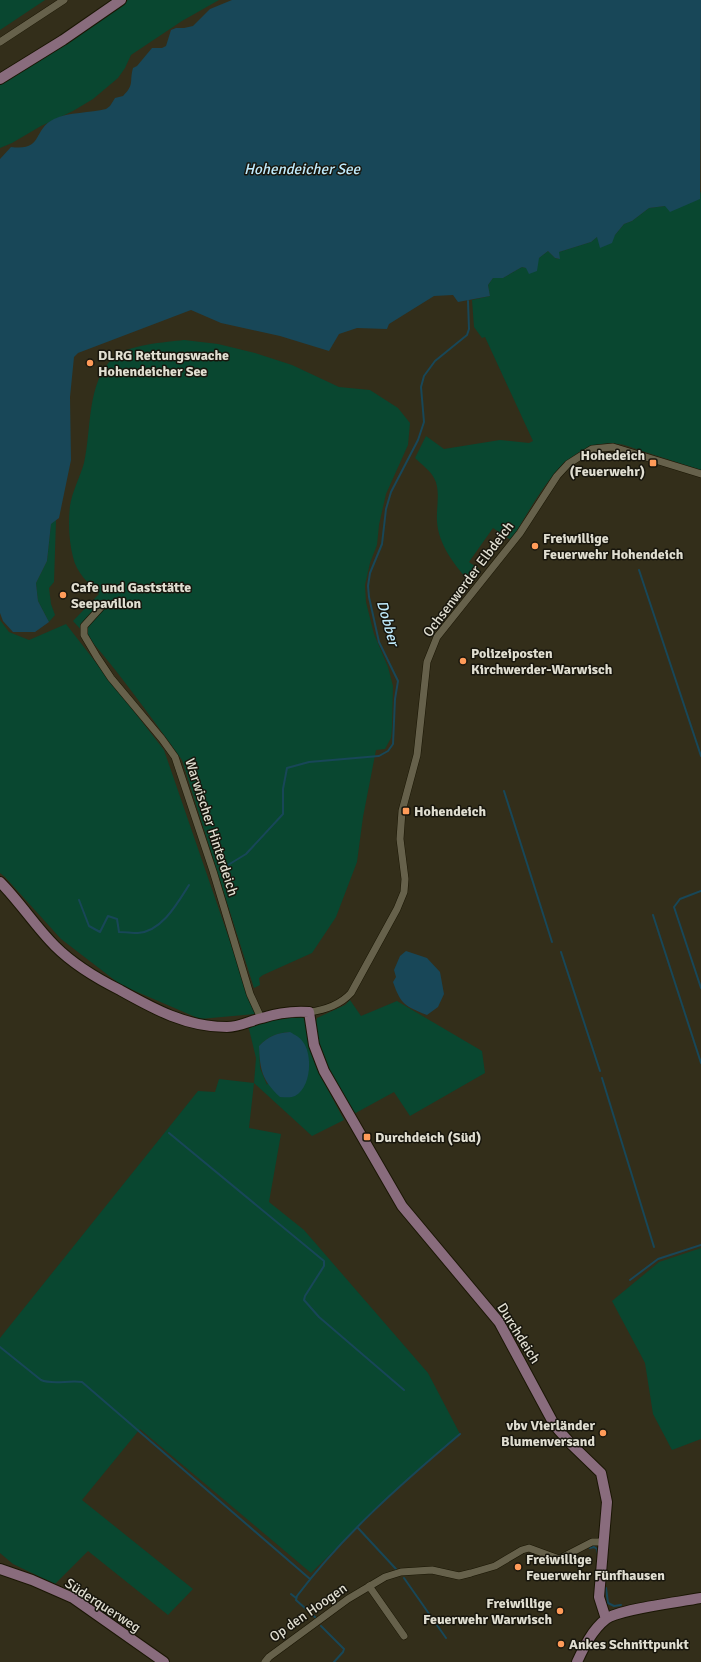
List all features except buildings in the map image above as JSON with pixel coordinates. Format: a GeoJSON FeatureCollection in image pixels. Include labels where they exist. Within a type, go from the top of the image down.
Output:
{"type":"FeatureCollection","features":[{"type":"Feature","properties":{"kind":"street"},"geometry":{"type":"LineString","coordinates":[[0,42],[64,0]]}},
{"type":"Feature","properties":{"kind":"street"},"geometry":{"type":"LineString","coordinates":[[0,79],[63,40],[121,0]]}},
{"type":"Feature","properties":{"kind":"street","name":"Ochsenwerder Elbdeich"},"geometry":{"type":"LineString","coordinates":[[309,1012],[330,1007],[351,993],[402,898],[405,879],[400,839],[402,811],[417,755],[427,662],[437,637],[520,533],[557,476],[568,464],[579,457],[592,450],[613,447],[701,474]]}},
{"type":"Feature","properties":{"kind":"street","name":"Warwischer Hinterdeich"},"geometry":{"type":"LineString","coordinates":[[103,605],[84,626],[84,635],[111,678],[162,739],[175,757],[213,872],[250,994],[261,1018]]}},
{"type":"Feature","properties":{"kind":"street"},"geometry":{"type":"LineString","coordinates":[[0,882],[42,932],[68,958],[89,973],[140,1002],[173,1018],[214,1027],[239,1026],[261,1018],[294,1011],[309,1012]]}},
{"type":"Feature","properties":{"kind":"street","name":"Durchdeich"},"geometry":{"type":"LineString","coordinates":[[309,1012],[314,1045],[324,1071],[402,1206],[499,1322],[555,1426],[601,1473],[607,1502],[599,1597],[606,1619]]}},
{"type":"Feature","properties":{"kind":"street","name":"Op den Hoogen"},"geometry":{"type":"LineString","coordinates":[[265,1662],[275,1652],[384,1577],[401,1572],[432,1570],[459,1576],[495,1566],[522,1550],[529,1548],[559,1559],[592,1542],[604,1542]]}},
{"type":"Feature","properties":{"kind":"street","name":"Süderquerweg"},"geometry":{"type":"LineString","coordinates":[[0,1569],[32,1580],[73,1598],[164,1662]]}},
{"type":"Feature","properties":{"kind":"street","name":"Op den Hoogen"},"geometry":{"type":"LineString","coordinates":[[369,1586],[404,1636]]}},
{"type":"Feature","properties":{"kind":"street"},"geometry":{"type":"LineString","coordinates":[[577,1662],[591,1637],[606,1619],[620,1613],[701,1598]]}},
{"type":"Feature","properties":{"kind":"green space"},"geometry":{"type":"Polygon","coordinates":[[[0,0],[45,0],[0,30],[0,0]]]}},
{"type":"Feature","properties":{"kind":"green space"},"geometry":{"type":"Polygon","coordinates":[[[128,0],[219,0],[182,21],[131,55],[118,78],[93,99],[73,111],[0,148],[0,83],[35,63],[128,0]]]}},
{"type":"Feature","properties":{"kind":"green space"},"geometry":{"type":"Polygon","coordinates":[[[701,191],[701,470],[619,444],[600,444],[583,450],[567,461],[541,491],[511,540],[493,528],[469,562],[479,569],[470,582],[453,562],[440,538],[437,521],[438,493],[436,483],[433,475],[415,458],[426,436],[444,449],[500,440],[529,443],[533,441],[485,337],[482,338],[474,327],[472,300],[490,296],[488,285],[493,278],[503,278],[522,267],[526,268],[548,251],[555,258],[559,259],[559,252],[591,242],[597,237],[615,235],[624,224],[632,221],[649,208],[665,206],[700,194],[701,191]]]}},
{"type":"Feature","properties":{"kind":"green space"},"geometry":{"type":"Polygon","coordinates":[[[184,340],[218,344],[255,353],[292,365],[339,387],[370,390],[398,408],[410,423],[408,445],[386,494],[379,525],[377,545],[370,563],[365,585],[366,602],[374,634],[388,667],[393,686],[392,728],[391,738],[385,749],[376,750],[363,817],[357,862],[336,917],[312,953],[263,975],[259,978],[260,985],[254,988],[182,760],[116,671],[73,621],[99,594],[83,577],[77,568],[71,545],[69,512],[74,490],[84,463],[94,393],[99,380],[105,368],[114,357],[120,353],[137,347],[184,340]]]}},
{"type":"Feature","properties":{"kind":"green space"},"geometry":{"type":"Polygon","coordinates":[[[56,520],[54,582],[49,588],[51,604],[55,615],[49,622],[38,601],[36,583],[47,561],[51,524],[56,520]]]}},
{"type":"Feature","properties":{"kind":"green space"},"geometry":{"type":"Polygon","coordinates":[[[0,620],[9,632],[29,640],[66,624],[164,750],[255,1014],[200,1019],[121,985],[61,939],[0,873],[0,620]]]}},
{"type":"Feature","properties":{"kind":"green space"},"geometry":{"type":"Polygon","coordinates":[[[350,1000],[361,1016],[397,1001],[482,1051],[485,1073],[410,1116],[394,1092],[352,1115],[327,1067],[318,1040],[316,1028],[317,1018],[345,1005],[350,1000]]]}},
{"type":"Feature","properties":{"kind":"green space"},"geometry":{"type":"Polygon","coordinates":[[[296,1015],[306,1020],[311,1052],[317,1069],[344,1120],[312,1136],[254,1083],[256,1058],[248,1025],[296,1015]],[[290,1032],[273,1036],[259,1046],[260,1068],[267,1085],[290,1032]]]}},
{"type":"Feature","properties":{"kind":"green space"},"geometry":{"type":"Polygon","coordinates":[[[219,1079],[254,1083],[249,1128],[281,1134],[269,1202],[304,1230],[428,1373],[460,1434],[405,1481],[311,1573],[140,1429],[82,1500],[193,1589],[168,1615],[88,1551],[55,1584],[13,1564],[0,1553],[0,1338],[198,1091],[215,1092],[219,1079]]]}},
{"type":"Feature","properties":{"kind":"green space"},"geometry":{"type":"Polygon","coordinates":[[[701,1248],[701,1439],[672,1450],[653,1414],[645,1363],[612,1301],[659,1262],[701,1248]]]}},
{"type":"Feature","properties":{"kind":"water","name":"Hohendeicher See"},"geometry":{"type":"Polygon","coordinates":[[[232,0],[701,0],[700,199],[670,212],[665,206],[649,208],[632,221],[624,224],[615,235],[612,243],[600,248],[597,237],[591,242],[559,252],[560,259],[555,258],[548,251],[539,258],[537,271],[529,274],[526,268],[522,267],[503,278],[493,278],[488,285],[490,296],[458,302],[453,295],[434,296],[389,324],[387,329],[357,328],[339,334],[329,351],[280,336],[221,323],[191,310],[78,353],[74,357],[70,397],[71,460],[59,518],[51,524],[47,561],[36,583],[38,601],[49,622],[35,632],[13,632],[3,621],[0,613],[0,159],[11,147],[29,146],[37,139],[47,124],[54,119],[66,115],[106,109],[115,98],[123,96],[127,92],[130,86],[133,68],[137,66],[152,48],[162,48],[166,46],[171,30],[193,26],[210,9],[232,0]]]}},
{"type":"Feature","properties":{"kind":"water"},"geometry":{"type":"Polygon","coordinates":[[[406,951],[427,958],[440,972],[444,994],[438,1007],[427,1015],[405,1004],[401,1000],[393,982],[396,977],[394,970],[400,956],[406,951]]]}},
{"type":"Feature","properties":{"kind":"water"},"geometry":{"type":"Polygon","coordinates":[[[290,1032],[303,1042],[306,1048],[309,1071],[304,1086],[300,1092],[293,1097],[280,1097],[269,1085],[263,1074],[260,1062],[259,1046],[273,1036],[290,1032]]]}},
{"type":"Feature","properties":{"kind":"waterway","name":"Dobber"},"geometry":{"type":"LineString","coordinates":[[228,865],[246,854],[283,814],[283,789],[287,768],[309,762],[379,756],[388,751],[393,744],[395,699],[398,681],[379,642],[369,597],[368,586],[370,573],[382,544],[386,509],[391,492],[418,440],[424,422],[421,387],[424,376],[435,361],[467,335],[469,329],[468,301]]}},
{"type":"Feature","properties":{"kind":"waterway"},"geometry":{"type":"LineString","coordinates":[[639,570],[701,756]]}},
{"type":"Feature","properties":{"kind":"waterway"},"geometry":{"type":"LineString","coordinates":[[504,791],[552,942]]}},
{"type":"Feature","properties":{"kind":"waterway","name":"Dobber"},"geometry":{"type":"LineString","coordinates":[[79,900],[89,926],[100,932],[108,916],[117,919],[119,932],[138,933],[147,931],[162,922],[174,908],[189,885]]}},
{"type":"Feature","properties":{"kind":"waterway"},"geometry":{"type":"LineString","coordinates":[[701,891],[680,899],[674,907],[701,988]]}},
{"type":"Feature","properties":{"kind":"waterway"},"geometry":{"type":"LineString","coordinates":[[653,915],[701,1063]]}},
{"type":"Feature","properties":{"kind":"waterway"},"geometry":{"type":"LineString","coordinates":[[561,952],[600,1071]]}},
{"type":"Feature","properties":{"kind":"waterway"},"geometry":{"type":"LineString","coordinates":[[602,1078],[654,1247]]}},
{"type":"Feature","properties":{"kind":"waterway"},"geometry":{"type":"LineString","coordinates":[[169,1133],[324,1261],[324,1266],[304,1300],[319,1317],[404,1390]]}},
{"type":"Feature","properties":{"kind":"waterway"},"geometry":{"type":"LineString","coordinates":[[630,1280],[658,1259],[701,1245]]}},
{"type":"Feature","properties":{"kind":"waterway"},"geometry":{"type":"LineString","coordinates":[[0,1347],[41,1380],[50,1382],[82,1382],[310,1579]]}},
{"type":"Feature","properties":{"kind":"waterway"},"geometry":{"type":"LineString","coordinates":[[316,1618],[296,1600],[297,1596],[353,1531],[395,1491],[460,1434]]}},
{"type":"Feature","properties":{"kind":"waterway"},"geometry":{"type":"LineString","coordinates":[[358,1528],[396,1569]]}},
{"type":"Feature","properties":{"kind":"waterway"},"geometry":{"type":"LineString","coordinates":[[590,1548],[594,1547],[597,1549],[598,1554]]}},
{"type":"Feature","properties":{"kind":"waterway"},"geometry":{"type":"LineString","coordinates":[[404,1578],[446,1638]]}},
{"type":"Feature","properties":{"kind":"waterway"},"geometry":{"type":"LineString","coordinates":[[606,1588],[608,1603],[614,1606],[621,1605]]}},
{"type":"Feature","properties":{"kind":"waterway"},"geometry":{"type":"LineString","coordinates":[[291,1594],[296,1598]]}},
{"type":"Feature","properties":{"kind":"waterway"},"geometry":{"type":"LineString","coordinates":[[321,1626],[344,1649],[334,1662]]}},
{"type":"Feature","properties":{"kind":"place","name":"DLRG Rettungswache Hohendeicher See"},"geometry":{"type":"Point","coordinates":[90,363]}},
{"type":"Feature","properties":{"kind":"place","name":"Hohedeich (Feuerwehr)"},"geometry":{"type":"Point","coordinates":[653,463]}},
{"type":"Feature","properties":{"kind":"place","name":"Freiwillige Feuerwehr Hohendeich"},"geometry":{"type":"Point","coordinates":[535,546]}},
{"type":"Feature","properties":{"kind":"place","name":"Cafe und Gaststätte Seepavillon"},"geometry":{"type":"Point","coordinates":[63,595]}},
{"type":"Feature","properties":{"kind":"place","name":"Polizeiposten Kirchwerder-Warwisch"},"geometry":{"type":"Point","coordinates":[463,661]}},
{"type":"Feature","properties":{"kind":"place","name":"Hohendeich"},"geometry":{"type":"Point","coordinates":[406,811]}},
{"type":"Feature","properties":{"kind":"place","name":"Durchdeich (Süd)"},"geometry":{"type":"Point","coordinates":[367,1137]}},
{"type":"Feature","properties":{"kind":"place","name":"vbv Vierländer Blumenversand"},"geometry":{"type":"Point","coordinates":[603,1433]}},
{"type":"Feature","properties":{"kind":"place","name":"Freiwillige Feuerwehr Fünfhausen"},"geometry":{"type":"Point","coordinates":[518,1567]}},
{"type":"Feature","properties":{"kind":"place","name":"Freiwillige Feuerwehr Warwisch"},"geometry":{"type":"Point","coordinates":[560,1611]}},
{"type":"Feature","properties":{"kind":"place","name":"Ankes Schnittpunkt"},"geometry":{"type":"Point","coordinates":[561,1644]}}]}
